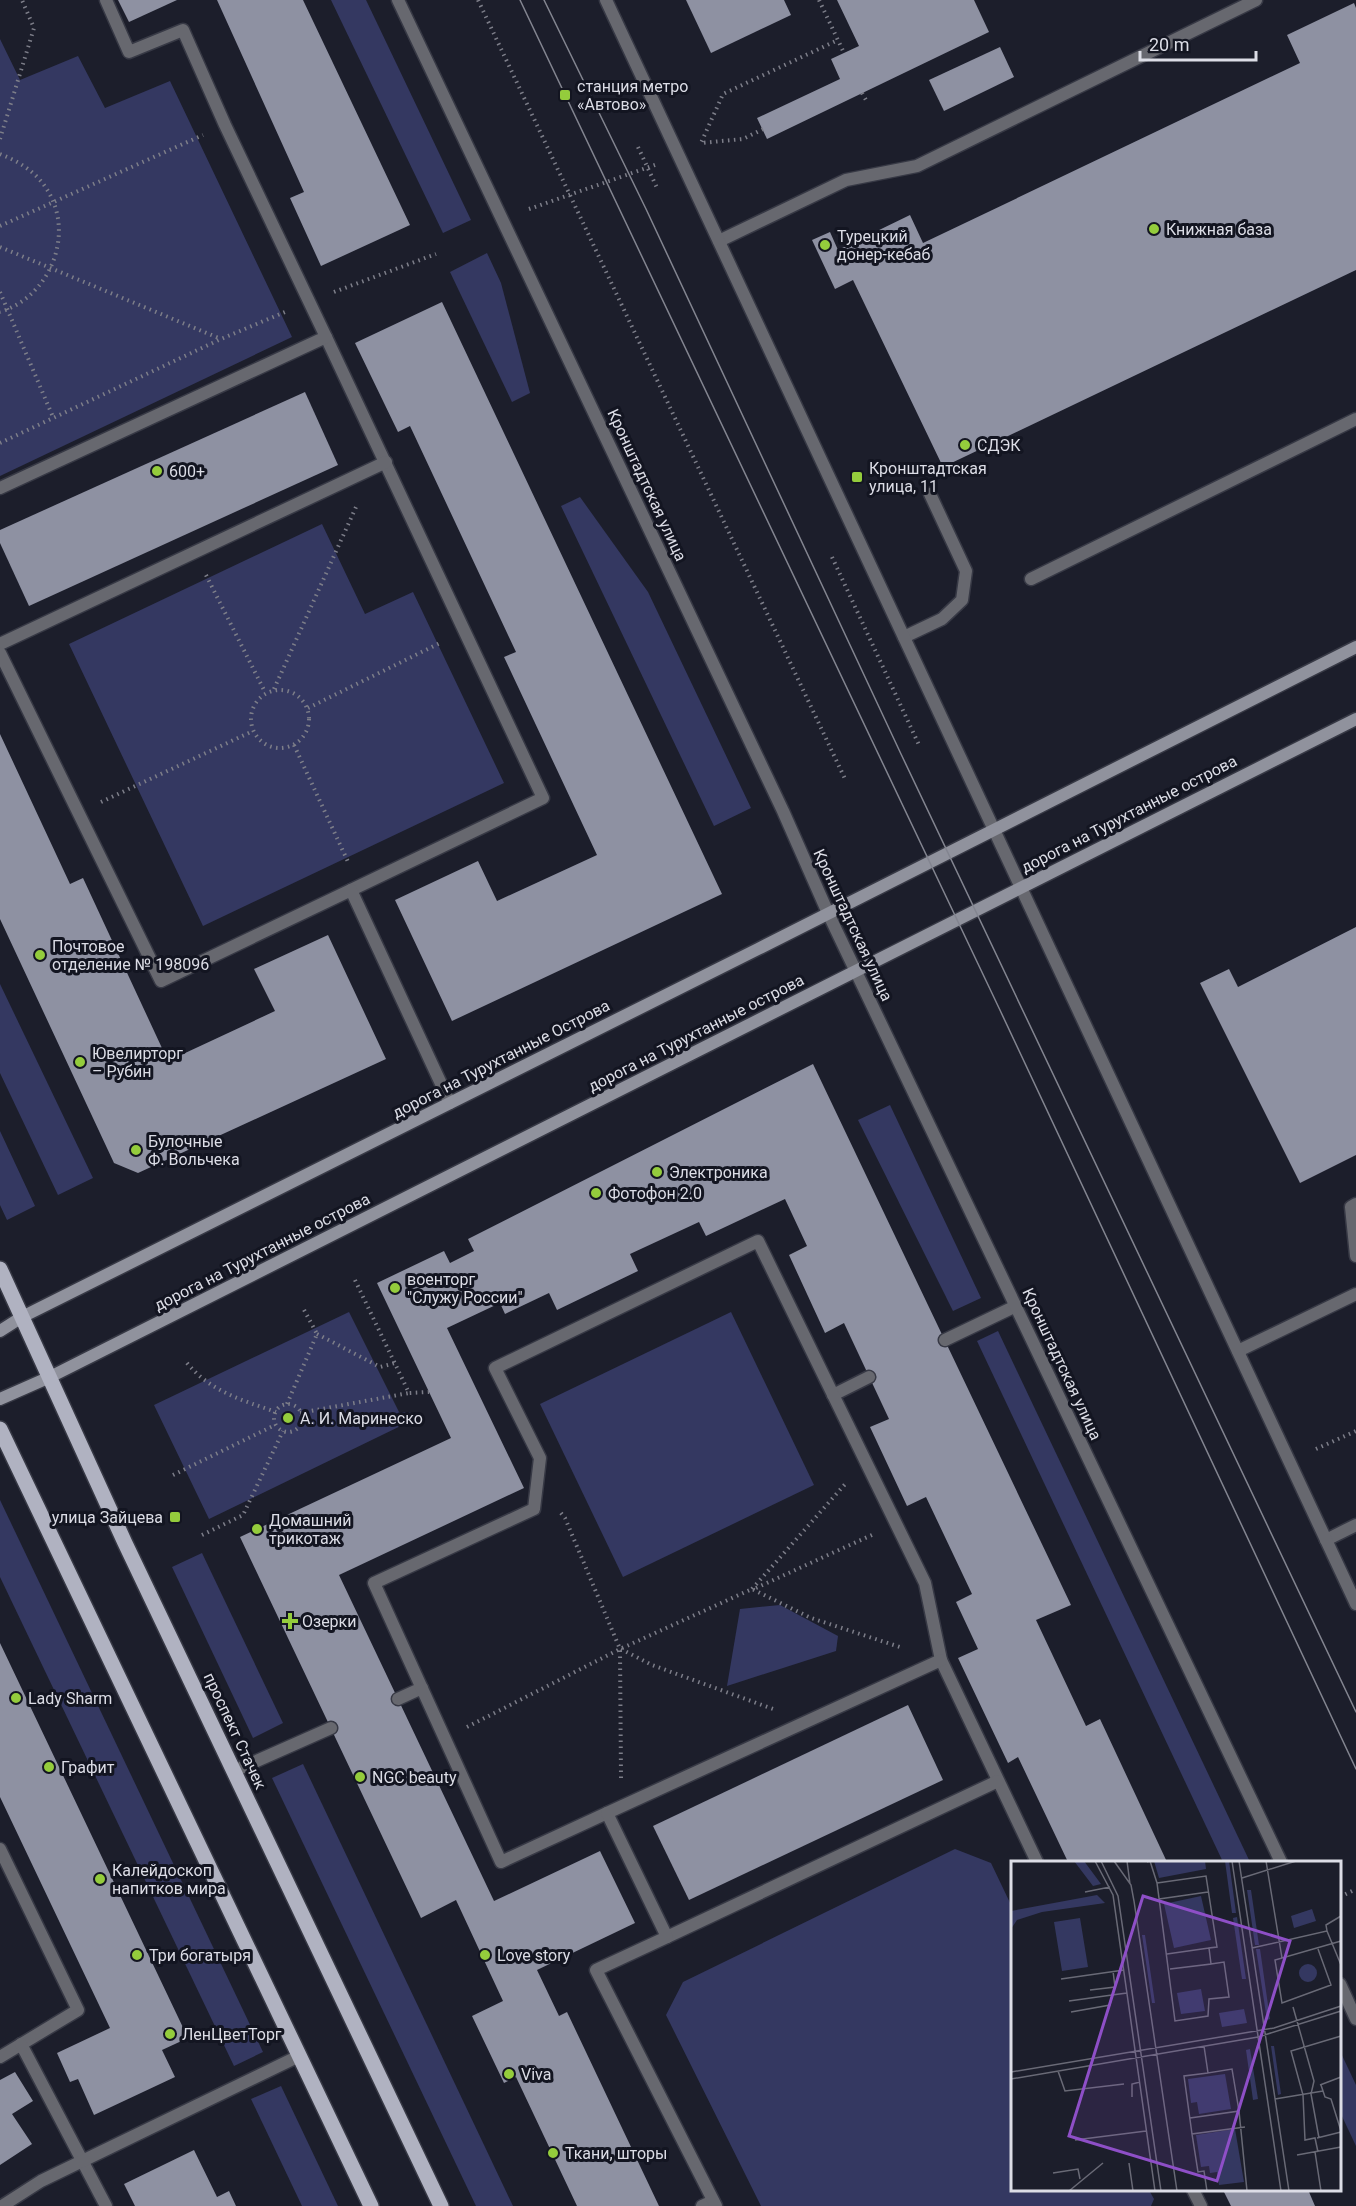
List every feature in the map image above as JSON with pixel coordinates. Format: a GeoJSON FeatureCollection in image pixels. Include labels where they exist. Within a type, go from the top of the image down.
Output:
{"type":"FeatureCollection","features":[{"type":"Feature","properties":{"kind":"main road","name":"проспект Стачек"},"geometry":{"type":"LineString","coordinates":[[0,1269],[125,1543],[441,2206]]}},
{"type":"Feature","properties":{"kind":"main road"},"geometry":{"type":"LineString","coordinates":[[0,1429],[371,2206]]}},
{"type":"Feature","properties":{"kind":"street"},"geometry":{"type":"LineString","coordinates":[[0,653],[161,981],[543,798],[225,125],[183,30],[129,52],[106,0]]}},
{"type":"Feature","properties":{"kind":"street","name":"Кронштадтская улица"},"geometry":{"type":"LineString","coordinates":[[398,0],[783,811],[855,971],[1017,1306],[1280,1861]]}},
{"type":"Feature","properties":{"kind":"street"},"geometry":{"type":"LineString","coordinates":[[606,0],[1356,1604]]}},
{"type":"Feature","properties":{"kind":"street"},"geometry":{"type":"LineString","coordinates":[[719,241],[846,180],[916,166],[1256,0]]}},
{"type":"Feature","properties":{"kind":"street"},"geometry":{"type":"LineString","coordinates":[[0,488],[326,337]]}},
{"type":"Feature","properties":{"kind":"street"},"geometry":{"type":"LineString","coordinates":[[1031,579],[1356,419]]}},
{"type":"Feature","properties":{"kind":"street"},"geometry":{"type":"LineString","coordinates":[[0,644],[386,462]]}},
{"type":"Feature","properties":{"kind":"street"},"geometry":{"type":"LineString","coordinates":[[904,637],[942,620],[962,600],[966,571],[930,494]]}},
{"type":"Feature","properties":{"kind":"street"},"geometry":{"type":"LineString","coordinates":[[994,829],[1356,647]]}},
{"type":"Feature","properties":{"kind":"street","name":"дорога на Турухтанные острова"},"geometry":{"type":"LineString","coordinates":[[50,1377],[1356,719]]}},
{"type":"Feature","properties":{"kind":"street","name":"дорога на Турухтанные Острова"},"geometry":{"type":"LineString","coordinates":[[22,1317],[994,829]]}},
{"type":"Feature","properties":{"kind":"street"},"geometry":{"type":"LineString","coordinates":[[355,888],[450,1103]]}},
{"type":"Feature","properties":{"kind":"street"},"geometry":{"type":"LineString","coordinates":[[1356,1204],[1351,1207],[1356,1256]]}},
{"type":"Feature","properties":{"kind":"street"},"geometry":{"type":"LineString","coordinates":[[941,1660],[501,1862],[374,1583],[534,1509],[540,1458],[495,1368],[758,1241],[925,1583],[941,1660],[1036,1861]]}},
{"type":"Feature","properties":{"kind":"street"},"geometry":{"type":"LineString","coordinates":[[1238,1351],[1356,1294]]}},
{"type":"Feature","properties":{"kind":"street"},"geometry":{"type":"LineString","coordinates":[[945,1340],[1017,1306]]}},
{"type":"Feature","properties":{"kind":"street"},"geometry":{"type":"LineString","coordinates":[[0,1331],[22,1317]]}},
{"type":"Feature","properties":{"kind":"street"},"geometry":{"type":"LineString","coordinates":[[0,1399],[50,1377]]}},
{"type":"Feature","properties":{"kind":"street"},"geometry":{"type":"LineString","coordinates":[[833,1395],[869,1377]]}},
{"type":"Feature","properties":{"kind":"street"},"geometry":{"type":"LineString","coordinates":[[1326,1540],[1356,1525]]}},
{"type":"Feature","properties":{"kind":"street"},"geometry":{"type":"LineString","coordinates":[[398,1699],[422,1688]]}},
{"type":"Feature","properties":{"kind":"street"},"geometry":{"type":"LineString","coordinates":[[234,1771],[331,1728]]}},
{"type":"Feature","properties":{"kind":"street"},"geometry":{"type":"LineString","coordinates":[[710,2204],[596,1970],[998,1781]]}},
{"type":"Feature","properties":{"kind":"street"},"geometry":{"type":"LineString","coordinates":[[608,1814],[667,1937]]}},
{"type":"Feature","properties":{"kind":"street"},"geometry":{"type":"LineString","coordinates":[[0,1849],[78,2010],[0,2057]]}},
{"type":"Feature","properties":{"kind":"street"},"geometry":{"type":"LineString","coordinates":[[1341,1986],[1356,2019]]}},
{"type":"Feature","properties":{"kind":"street"},"geometry":{"type":"LineString","coordinates":[[21,2044],[106,2206]]}},
{"type":"Feature","properties":{"kind":"street"},"geometry":{"type":"LineString","coordinates":[[2,2206],[41,2181],[299,2056]]}},
{"type":"Feature","properties":{"kind":"street"},"geometry":{"type":"LineString","coordinates":[[1194,2191],[1201,2206]]}},
{"type":"Feature","properties":{"kind":"path"},"geometry":{"type":"LineString","coordinates":[[0,139],[34,28],[22,0]]}},
{"type":"Feature","properties":{"kind":"path"},"geometry":{"type":"LineString","coordinates":[[478,0],[846,781]]}},
{"type":"Feature","properties":{"kind":"path"},"geometry":{"type":"LineString","coordinates":[[819,0],[844,53]]}},
{"type":"Feature","properties":{"kind":"path"},"geometry":{"type":"LineString","coordinates":[[763,129],[743,139],[701,143],[723,94],[838,40]]}},
{"type":"Feature","properties":{"kind":"path"},"geometry":{"type":"LineString","coordinates":[[862,93],[866,100]]}},
{"type":"Feature","properties":{"kind":"path"},"geometry":{"type":"LineString","coordinates":[[0,226],[225,125]]}},
{"type":"Feature","properties":{"kind":"path"},"geometry":{"type":"LineString","coordinates":[[638,147],[658,190]]}},
{"type":"Feature","properties":{"kind":"path"},"geometry":{"type":"LineString","coordinates":[[0,154],[20,162],[40,180],[54,203],[59,236],[57,253],[51,268],[33,292],[8,310],[0,312]]}},
{"type":"Feature","properties":{"kind":"path"},"geometry":{"type":"LineString","coordinates":[[529,209],[655,164]]}},
{"type":"Feature","properties":{"kind":"path"},"geometry":{"type":"LineString","coordinates":[[0,247],[221,339]]}},
{"type":"Feature","properties":{"kind":"path"},"geometry":{"type":"LineString","coordinates":[[0,443],[221,339],[309,302],[436,254]]}},
{"type":"Feature","properties":{"kind":"path"},"geometry":{"type":"LineString","coordinates":[[0,292],[54,417]]}},
{"type":"Feature","properties":{"kind":"path"},"geometry":{"type":"LineString","coordinates":[[274,689],[374,468]]}},
{"type":"Feature","properties":{"kind":"path"},"geometry":{"type":"LineString","coordinates":[[194,552],[265,692]]}},
{"type":"Feature","properties":{"kind":"path"},"geometry":{"type":"LineString","coordinates":[[832,557],[919,745]]}},
{"type":"Feature","properties":{"kind":"path"},"geometry":{"type":"LineString","coordinates":[[308,708],[465,631]]}},
{"type":"Feature","properties":{"kind":"path"},"geometry":{"type":"LineString","coordinates":[[274,689],[294,692],[303,699],[308,708],[310,722],[305,735],[294,745],[283,749],[270,747],[260,741],[253,731],[250,717],[255,703],[265,692],[274,689]]}},
{"type":"Feature","properties":{"kind":"path"},"geometry":{"type":"LineString","coordinates":[[78,813],[253,731]]}},
{"type":"Feature","properties":{"kind":"path"},"geometry":{"type":"LineString","coordinates":[[294,745],[355,888]]}},
{"type":"Feature","properties":{"kind":"path"},"geometry":{"type":"LineString","coordinates":[[355,1280],[409,1393]]}},
{"type":"Feature","properties":{"kind":"path"},"geometry":{"type":"LineString","coordinates":[[302,1306],[317,1334],[380,1366],[395,1363]]}},
{"type":"Feature","properties":{"kind":"path"},"geometry":{"type":"LineString","coordinates":[[287,1404],[317,1334]]}},
{"type":"Feature","properties":{"kind":"path"},"geometry":{"type":"LineString","coordinates":[[187,1364],[199,1378],[230,1396],[276,1412]]}},
{"type":"Feature","properties":{"kind":"path"},"geometry":{"type":"LineString","coordinates":[[300,1413],[409,1393],[429,1392]]}},
{"type":"Feature","properties":{"kind":"path"},"geometry":{"type":"LineString","coordinates":[[287,1404],[295,1406],[302,1420],[293,1431],[283,1431],[275,1425],[276,1412],[279,1407],[287,1404]]}},
{"type":"Feature","properties":{"kind":"path"},"geometry":{"type":"LineString","coordinates":[[173,1474],[275,1425]]}},
{"type":"Feature","properties":{"kind":"path"},"geometry":{"type":"LineString","coordinates":[[202,1535],[243,1515],[283,1431]]}},
{"type":"Feature","properties":{"kind":"path"},"geometry":{"type":"LineString","coordinates":[[1316,1449],[1356,1431]]}},
{"type":"Feature","properties":{"kind":"path"},"geometry":{"type":"LineString","coordinates":[[752,1589],[866,1460]]}},
{"type":"Feature","properties":{"kind":"path"},"geometry":{"type":"LineString","coordinates":[[537,1486],[565,1518],[620,1649],[622,1807]]}},
{"type":"Feature","properties":{"kind":"path"},"geometry":{"type":"LineString","coordinates":[[444,1738],[620,1649],[897,1524]]}},
{"type":"Feature","properties":{"kind":"path"},"geometry":{"type":"LineString","coordinates":[[752,1589],[812,1618],[941,1660]]}},
{"type":"Feature","properties":{"kind":"path"},"geometry":{"type":"LineString","coordinates":[[620,1649],[652,1665],[808,1722]]}},
{"type":"Feature","properties":{"kind":"path"},"geometry":{"type":"LineString","coordinates":[[1341,1896],[1356,1889]]}},
{"type":"Feature","properties":{"kind":"shaded area"},"geometry":{"type":"Polygon","coordinates":[[[331,0],[366,0],[471,220],[443,233],[331,0]]]}},
{"type":"Feature","properties":{"kind":"shaded area"},"geometry":{"type":"Polygon","coordinates":[[[0,39],[20,80],[78,56],[105,108],[170,81],[292,337],[0,476],[0,39]]]}},
{"type":"Feature","properties":{"kind":"shaded area"},"geometry":{"type":"Polygon","coordinates":[[[487,253],[501,283],[530,393],[512,402],[450,272],[487,253]]]}},
{"type":"Feature","properties":{"kind":"shaded area"},"geometry":{"type":"Polygon","coordinates":[[[580,497],[648,592],[751,808],[714,826],[561,506],[580,497]]]}},
{"type":"Feature","properties":{"kind":"shaded area"},"geometry":{"type":"Polygon","coordinates":[[[322,524],[365,614],[413,592],[504,783],[203,926],[69,644],[322,524]]]}},
{"type":"Feature","properties":{"kind":"shaded area"},"geometry":{"type":"Polygon","coordinates":[[[0,984],[93,1178],[58,1195],[0,1073],[0,984]]]}},
{"type":"Feature","properties":{"kind":"shaded area"},"geometry":{"type":"Polygon","coordinates":[[[890,1105],[981,1298],[953,1311],[858,1120],[890,1105]]]}},
{"type":"Feature","properties":{"kind":"shaded area"},"geometry":{"type":"Polygon","coordinates":[[[0,1131],[35,1206],[7,1220],[0,1205],[0,1131]]]}},
{"type":"Feature","properties":{"kind":"shaded area"},"geometry":{"type":"Polygon","coordinates":[[[349,1312],[399,1412],[411,1412],[415,1419],[209,1519],[154,1405],[349,1312]]]}},
{"type":"Feature","properties":{"kind":"shaded area"},"geometry":{"type":"Polygon","coordinates":[[[731,1312],[814,1485],[623,1577],[540,1404],[731,1312]]]}},
{"type":"Feature","properties":{"kind":"shaded area"},"geometry":{"type":"Polygon","coordinates":[[[998,1331],[1250,1861],[1223,1861],[977,1341],[998,1331]]]}},
{"type":"Feature","properties":{"kind":"shaded area"},"geometry":{"type":"Polygon","coordinates":[[[0,1500],[263,2052],[234,2066],[0,1577],[0,1500]]]}},
{"type":"Feature","properties":{"kind":"shaded area"},"geometry":{"type":"Polygon","coordinates":[[[202,1553],[283,1723],[253,1738],[172,1567],[202,1553]]]}},
{"type":"Feature","properties":{"kind":"shaded area"},"geometry":{"type":"Polygon","coordinates":[[[780,1605],[838,1636],[836,1651],[727,1686],[740,1609],[780,1605]]]}},
{"type":"Feature","properties":{"kind":"shaded area"},"geometry":{"type":"Polygon","coordinates":[[[303,1764],[513,2206],[476,2206],[272,1778],[303,1764]]]}},
{"type":"Feature","properties":{"kind":"shaded area"},"geometry":{"type":"Polygon","coordinates":[[[955,1849],[991,1863],[1011,1905],[1011,2191],[1150,2191],[1154,2199],[1151,2206],[761,2206],[666,2015],[683,1982],[955,1849]]]}},
{"type":"Feature","properties":{"kind":"shaded area"},"geometry":{"type":"Polygon","coordinates":[[[1341,2053],[1356,2085],[1356,2146],[1341,2114],[1341,2053]]]}},
{"type":"Feature","properties":{"kind":"shaded area"},"geometry":{"type":"Polygon","coordinates":[[[281,2086],[338,2206],[302,2206],[251,2099],[281,2086]]]}},
{"type":"Feature","properties":{"kind":"building"},"geometry":{"type":"Polygon","coordinates":[[[118,0],[177,0],[129,22],[118,0]]]}},
{"type":"Feature","properties":{"kind":"building"},"geometry":{"type":"Polygon","coordinates":[[[217,0],[303,0],[410,225],[321,266],[290,198],[304,192],[217,0]]]}},
{"type":"Feature","properties":{"kind":"building"},"geometry":{"type":"Polygon","coordinates":[[[686,0],[784,0],[791,15],[711,53],[686,0]]]}},
{"type":"Feature","properties":{"kind":"building"},"geometry":{"type":"Polygon","coordinates":[[[837,0],[974,0],[989,32],[767,139],[757,118],[840,79],[831,59],[859,46],[837,0]]]}},
{"type":"Feature","properties":{"kind":"building","name":"Книжная база"},"geometry":{"type":"Polygon","coordinates":[[[1354,3],[1356,8],[1356,270],[943,467],[853,280],[835,289],[812,240],[830,232],[838,250],[910,215],[923,243],[1300,63],[1287,35],[1354,3]]]}},
{"type":"Feature","properties":{"kind":"building"},"geometry":{"type":"Polygon","coordinates":[[[1000,47],[1014,77],[944,111],[929,80],[1000,47]]]}},
{"type":"Feature","properties":{"kind":"building"},"geometry":{"type":"Polygon","coordinates":[[[442,302],[722,894],[452,1021],[395,900],[478,861],[497,901],[597,855],[504,657],[516,652],[410,426],[398,432],[355,343],[442,302]]]}},
{"type":"Feature","properties":{"kind":"building"},"geometry":{"type":"Polygon","coordinates":[[[305,392],[338,465],[29,606],[0,543],[0,530],[305,392]]]}},
{"type":"Feature","properties":{"kind":"building"},"geometry":{"type":"Polygon","coordinates":[[[0,734],[70,884],[83,878],[168,1061],[275,1011],[254,969],[328,935],[386,1059],[138,1173],[114,1163],[0,919],[0,734]]]}},
{"type":"Feature","properties":{"kind":"building"},"geometry":{"type":"Polygon","coordinates":[[[1356,927],[1356,1155],[1300,1183],[1200,983],[1229,969],[1238,987],[1356,927]]]}},
{"type":"Feature","properties":{"kind":"building"},"geometry":{"type":"Polygon","coordinates":[[[813,1064],[1071,1605],[1036,1620],[1086,1726],[1100,1719],[1167,1861],[1068,1861],[1018,1757],[1008,1763],[958,1658],[978,1649],[956,1602],[972,1594],[926,1497],[907,1506],[870,1427],[889,1419],[844,1323],[825,1333],[789,1255],[807,1246],[785,1199],[706,1236],[699,1222],[630,1254],[638,1271],[557,1310],[549,1293],[505,1314],[500,1303],[447,1328],[524,1488],[339,1575],[494,1901],[600,1851],[635,1923],[537,1970],[559,2016],[567,2012],[659,2206],[577,2206],[516,2077],[504,2083],[472,2016],[503,2001],[456,1900],[421,1918],[240,1537],[451,1438],[377,1283],[444,1251],[450,1263],[474,1251],[468,1239],[813,1064]]]}},
{"type":"Feature","properties":{"kind":"building"},"geometry":{"type":"Polygon","coordinates":[[[0,1643],[188,2038],[162,2050],[175,2077],[94,2115],[78,2079],[70,2082],[57,2053],[110,2028],[0,1797],[0,1643]]]}},
{"type":"Feature","properties":{"kind":"building"},"geometry":{"type":"Polygon","coordinates":[[[908,1705],[943,1780],[689,1900],[653,1826],[908,1705]]]}},
{"type":"Feature","properties":{"kind":"building"},"geometry":{"type":"Polygon","coordinates":[[[15,2072],[33,2101],[12,2114],[32,2144],[0,2165],[0,2080],[15,2072]]]}},
{"type":"Feature","properties":{"kind":"building"},"geometry":{"type":"Polygon","coordinates":[[[194,2150],[217,2197],[229,2191],[236,2206],[135,2206],[124,2184],[194,2150]]]}},
{"type":"Feature","properties":{"kind":"building"},"geometry":{"type":"Polygon","coordinates":[[[1224,2191],[1312,2191],[1309,2192],[1315,2206],[1231,2206],[1224,2191]]]}},
{"type":"Feature","properties":{"kind":"tram line"},"geometry":{"type":"LineString","coordinates":[[520,0],[999,1008],[1356,1769]]}},
{"type":"Feature","properties":{"kind":"tram line"},"geometry":{"type":"LineString","coordinates":[[544,0],[646,209],[901,754],[1356,1712]]}},
{"type":"Feature","properties":{"kind":"place","name":"станция метро «Автово»"},"geometry":{"type":"Point","coordinates":[565,95]}},
{"type":"Feature","properties":{"kind":"place","name":"Книжная база"},"geometry":{"type":"Point","coordinates":[1154,229]}},
{"type":"Feature","properties":{"kind":"place","name":"Турецкий донер-кебаб"},"geometry":{"type":"Point","coordinates":[825,245]}},
{"type":"Feature","properties":{"kind":"place","name":"СДЭК"},"geometry":{"type":"Point","coordinates":[965,445]}},
{"type":"Feature","properties":{"kind":"place","name":"600+"},"geometry":{"type":"Point","coordinates":[157,471]}},
{"type":"Feature","properties":{"kind":"place","name":"Кронштадтская улица, 11"},"geometry":{"type":"Point","coordinates":[857,477]}},
{"type":"Feature","properties":{"kind":"place","name":"Почтовое отделение № 198096"},"geometry":{"type":"Point","coordinates":[40,955]}},
{"type":"Feature","properties":{"kind":"place","name":"Ювелирторг – Рубин"},"geometry":{"type":"Point","coordinates":[80,1062]}},
{"type":"Feature","properties":{"kind":"place","name":"Булочные Ф. Вольчека"},"geometry":{"type":"Point","coordinates":[136,1150]}},
{"type":"Feature","properties":{"kind":"place","name":"Электроника"},"geometry":{"type":"Point","coordinates":[657,1172]}},
{"type":"Feature","properties":{"kind":"place","name":"Фотофон 2.0"},"geometry":{"type":"Point","coordinates":[596,1193]}},
{"type":"Feature","properties":{"kind":"place","name":"военторг \"Служу России\""},"geometry":{"type":"Point","coordinates":[395,1288]}},
{"type":"Feature","properties":{"kind":"place","name":"А. И. Маринеско"},"geometry":{"type":"Point","coordinates":[288,1418]}},
{"type":"Feature","properties":{"kind":"place","name":"улица Зайцева"},"geometry":{"type":"Point","coordinates":[175,1517]}},
{"type":"Feature","properties":{"kind":"place","name":"Домашний трикотаж"},"geometry":{"type":"Point","coordinates":[257,1529]}},
{"type":"Feature","properties":{"kind":"place","name":"Озерки"},"geometry":{"type":"Point","coordinates":[290,1621]}},
{"type":"Feature","properties":{"kind":"place","name":"Lady Sharm"},"geometry":{"type":"Point","coordinates":[16,1698]}},
{"type":"Feature","properties":{"kind":"place","name":"Графит"},"geometry":{"type":"Point","coordinates":[49,1767]}},
{"type":"Feature","properties":{"kind":"place","name":"NGC beauty"},"geometry":{"type":"Point","coordinates":[360,1777]}},
{"type":"Feature","properties":{"kind":"place","name":"Калейдоскоп напитков мира"},"geometry":{"type":"Point","coordinates":[100,1879]}},
{"type":"Feature","properties":{"kind":"place","name":"Три богатыря"},"geometry":{"type":"Point","coordinates":[137,1955]}},
{"type":"Feature","properties":{"kind":"place","name":"Love story"},"geometry":{"type":"Point","coordinates":[485,1955]}},
{"type":"Feature","properties":{"kind":"place","name":"ЛенЦветТорг"},"geometry":{"type":"Point","coordinates":[170,2034]}},
{"type":"Feature","properties":{"kind":"place","name":"Viva"},"geometry":{"type":"Point","coordinates":[509,2074]}},
{"type":"Feature","properties":{"kind":"place","name":"Ткани, шторы"},"geometry":{"type":"Point","coordinates":[553,2153]}}]}
